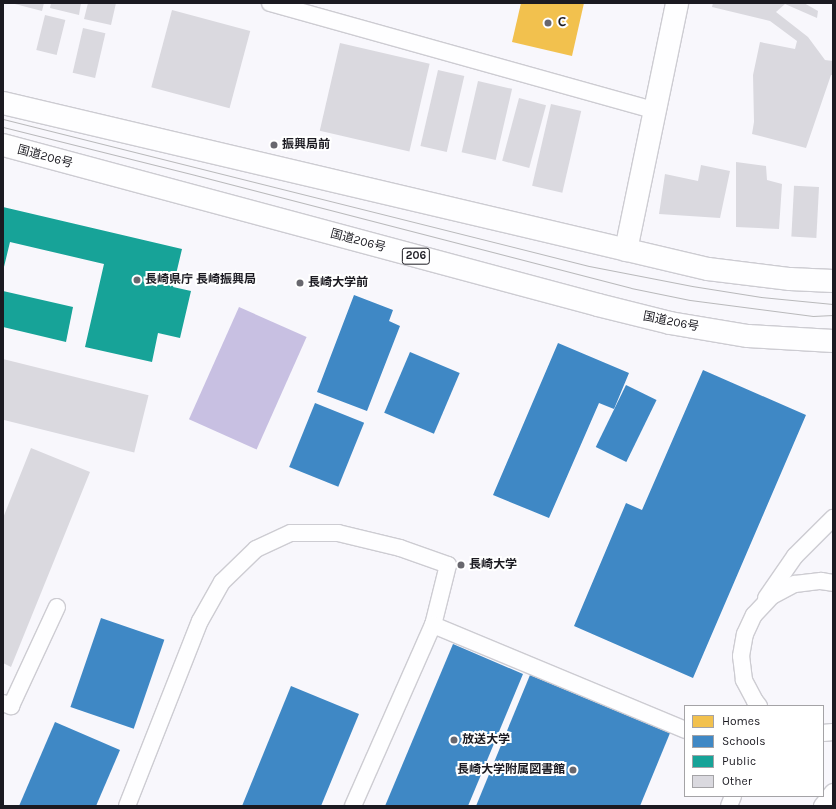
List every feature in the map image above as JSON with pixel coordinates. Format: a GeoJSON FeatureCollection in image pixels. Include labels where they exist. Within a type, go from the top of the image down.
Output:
{"type":"FeatureCollection","features":[{"type":"Feature","properties":{"kind":"main road"},"geometry":{"type":"LineString","coordinates":[[626,250],[677,3]]}},
{"type":"Feature","properties":{"kind":"main road"},"geometry":{"type":"LineString","coordinates":[[3,103],[708,269],[790,279],[833,281]]}},
{"type":"Feature","properties":{"kind":"main road","name":"国道206号"},"geometry":{"type":"LineString","coordinates":[[3,145],[670,323],[748,336],[833,340]]}},
{"type":"Feature","properties":{"kind":"lane"},"geometry":{"type":"LineString","coordinates":[[270,3],[654,110]]}},
{"type":"Feature","properties":{"kind":"lane"},"geometry":{"type":"LineString","coordinates":[[759,705],[755,701],[744,680],[741,656],[745,634],[754,615],[795,556],[833,518]]}},
{"type":"Feature","properties":{"kind":"lane"},"geometry":{"type":"LineString","coordinates":[[127,806],[200,621],[222,582],[256,549],[292,533],[338,533],[400,548],[448,565],[433,625],[353,806]]}},
{"type":"Feature","properties":{"kind":"lane"},"geometry":{"type":"LineString","coordinates":[[754,615],[772,596],[795,584],[821,581],[833,583]]}},
{"type":"Feature","properties":{"kind":"lane"},"geometry":{"type":"LineString","coordinates":[[3,703],[11,706],[57,607]]}},
{"type":"Feature","properties":{"kind":"lane"},"geometry":{"type":"LineString","coordinates":[[433,625],[684,730]]}},
{"type":"Feature","properties":{"kind":"lane"},"geometry":{"type":"LineString","coordinates":[[728,806],[732,797]]}},
{"type":"Feature","properties":{"kind":"shaded area"},"geometry":{"type":"Polygon","coordinates":[[[239,307],[307,337],[257,449],[189,419],[239,307]]]}},
{"type":"Feature","properties":{"kind":"building: Homes","name":"Ｃ"},"geometry":{"type":"Polygon","coordinates":[[[521,3],[584,3],[572,56],[512,42],[521,3]]]}},
{"type":"Feature","properties":{"kind":"building: Schools"},"geometry":{"type":"Polygon","coordinates":[[[354,295],[393,310],[389,321],[400,326],[367,411],[317,392],[354,295]]]}},
{"type":"Feature","properties":{"kind":"building: Schools"},"geometry":{"type":"Polygon","coordinates":[[[558,343],[629,373],[614,409],[599,403],[549,518],[493,495],[558,343]]]}},
{"type":"Feature","properties":{"kind":"building: Schools"},"geometry":{"type":"Polygon","coordinates":[[[410,352],[460,373],[434,434],[384,413],[410,352]]]}},
{"type":"Feature","properties":{"kind":"building: Schools"},"geometry":{"type":"Polygon","coordinates":[[[703,370],[806,415],[693,678],[574,626],[626,503],[642,510],[703,370]]]}},
{"type":"Feature","properties":{"kind":"building: Schools"},"geometry":{"type":"Polygon","coordinates":[[[626,385],[657,400],[626,462],[596,447],[626,385]]]}},
{"type":"Feature","properties":{"kind":"building: Schools"},"geometry":{"type":"Polygon","coordinates":[[[315,403],[364,423],[338,487],[289,467],[315,403]]]}},
{"type":"Feature","properties":{"kind":"building: Schools"},"geometry":{"type":"Polygon","coordinates":[[[101,618],[164,640],[134,729],[70,707],[101,618]]]}},
{"type":"Feature","properties":{"kind":"building: Schools","name":"放送大学"},"geometry":{"type":"Polygon","coordinates":[[[453,644],[523,674],[468,806],[385,806],[453,644]]]}},
{"type":"Feature","properties":{"kind":"building: Schools","name":"長崎大学附属図書館"},"geometry":{"type":"Polygon","coordinates":[[[530,675],[670,733],[640,806],[476,806],[530,675]]]}},
{"type":"Feature","properties":{"kind":"building: Schools"},"geometry":{"type":"Polygon","coordinates":[[[291,686],[359,714],[321,806],[242,806],[291,686]]]}},
{"type":"Feature","properties":{"kind":"building: Schools"},"geometry":{"type":"Polygon","coordinates":[[[55,722],[120,750],[96,806],[19,806],[55,722]]]}},
{"type":"Feature","properties":{"kind":"building: Public","name":"長崎県庁 長崎振興局"},"geometry":{"type":"Polygon","coordinates":[[[3,207],[182,249],[173,287],[191,291],[180,338],[158,333],[152,362],[85,347],[104,264],[10,242],[3,271],[3,207]]]}},
{"type":"Feature","properties":{"kind":"building: Public"},"geometry":{"type":"Polygon","coordinates":[[[3,291],[73,307],[66,342],[3,327],[3,291]]]}},
{"type":"Feature","properties":{"kind":"building: Other"},"geometry":{"type":"Polygon","coordinates":[[[11,3],[44,3],[42,11],[11,3]]]}},
{"type":"Feature","properties":{"kind":"building: Other"},"geometry":{"type":"Polygon","coordinates":[[[51,3],[81,3],[79,15],[50,8],[51,3]]]}},
{"type":"Feature","properties":{"kind":"building: Other"},"geometry":{"type":"Polygon","coordinates":[[[88,3],[116,3],[111,25],[84,19],[88,3]]]}},
{"type":"Feature","properties":{"kind":"building: Other"},"geometry":{"type":"Polygon","coordinates":[[[713,3],[804,3],[818,11],[817,18],[785,4],[776,12],[808,37],[825,60],[833,61],[833,75],[831,75],[806,148],[752,134],[754,122],[753,75],[760,42],[795,49],[797,41],[770,21],[712,7],[713,3]]]}},
{"type":"Feature","properties":{"kind":"building: Other"},"geometry":{"type":"Polygon","coordinates":[[[172,10],[250,31],[230,108],[151,87],[172,10]]]}},
{"type":"Feature","properties":{"kind":"building: Other"},"geometry":{"type":"Polygon","coordinates":[[[45,15],[65,20],[57,55],[36,50],[45,15]]]}},
{"type":"Feature","properties":{"kind":"building: Other"},"geometry":{"type":"Polygon","coordinates":[[[83,28],[105,33],[95,78],[73,73],[83,28]]]}},
{"type":"Feature","properties":{"kind":"building: Other"},"geometry":{"type":"Polygon","coordinates":[[[340,43],[430,64],[409,151],[320,131],[340,43]]]}},
{"type":"Feature","properties":{"kind":"building: Other"},"geometry":{"type":"Polygon","coordinates":[[[438,70],[464,76],[447,152],[420,146],[438,70]]]}},
{"type":"Feature","properties":{"kind":"building: Other"},"geometry":{"type":"Polygon","coordinates":[[[478,81],[512,89],[496,160],[462,152],[478,81]]]}},
{"type":"Feature","properties":{"kind":"building: Other"},"geometry":{"type":"Polygon","coordinates":[[[519,98],[546,105],[529,168],[502,161],[519,98]]]}},
{"type":"Feature","properties":{"kind":"building: Other"},"geometry":{"type":"Polygon","coordinates":[[[551,104],[581,111],[562,193],[532,186],[551,104]]]}},
{"type":"Feature","properties":{"kind":"building: Other"},"geometry":{"type":"Polygon","coordinates":[[[736,162],[766,166],[767,180],[782,184],[779,229],[736,227],[736,162]]]}},
{"type":"Feature","properties":{"kind":"building: Other"},"geometry":{"type":"Polygon","coordinates":[[[701,165],[730,171],[720,218],[659,214],[665,174],[698,181],[701,165]]]}},
{"type":"Feature","properties":{"kind":"building: Other"},"geometry":{"type":"Polygon","coordinates":[[[794,186],[819,187],[816,238],[791,237],[794,186]]]}},
{"type":"Feature","properties":{"kind":"building: Other"},"geometry":{"type":"Polygon","coordinates":[[[3,359],[149,395],[134,453],[3,420],[3,359]]]}},
{"type":"Feature","properties":{"kind":"building: Other"},"geometry":{"type":"Polygon","coordinates":[[[31,448],[90,472],[11,667],[3,663],[3,518],[31,448]]]}},
{"type":"Feature","properties":{"kind":"tram line"},"geometry":{"type":"LineString","coordinates":[[3,119],[589,266],[692,286],[761,297],[833,304]]}},
{"type":"Feature","properties":{"kind":"tram line"},"geometry":{"type":"LineString","coordinates":[[3,127],[631,288],[690,300],[813,316],[833,315]]}},
{"type":"Feature","properties":{"kind":"place","name":"Ｃ"},"geometry":{"type":"Point","coordinates":[548,23]}},
{"type":"Feature","properties":{"kind":"place","name":"振興局前"},"geometry":{"type":"Point","coordinates":[274,145]}},
{"type":"Feature","properties":{"kind":"place","name":"長崎県庁 長崎振興局"},"geometry":{"type":"Point","coordinates":[137,280]}},
{"type":"Feature","properties":{"kind":"place","name":"長崎大学前"},"geometry":{"type":"Point","coordinates":[300,283]}},
{"type":"Feature","properties":{"kind":"place","name":"長崎大学"},"geometry":{"type":"Point","coordinates":[461,565]}},
{"type":"Feature","properties":{"kind":"place","name":"放送大学"},"geometry":{"type":"Point","coordinates":[454,740]}},
{"type":"Feature","properties":{"kind":"place","name":"長崎大学附属図書館"},"geometry":{"type":"Point","coordinates":[573,770]}}]}
